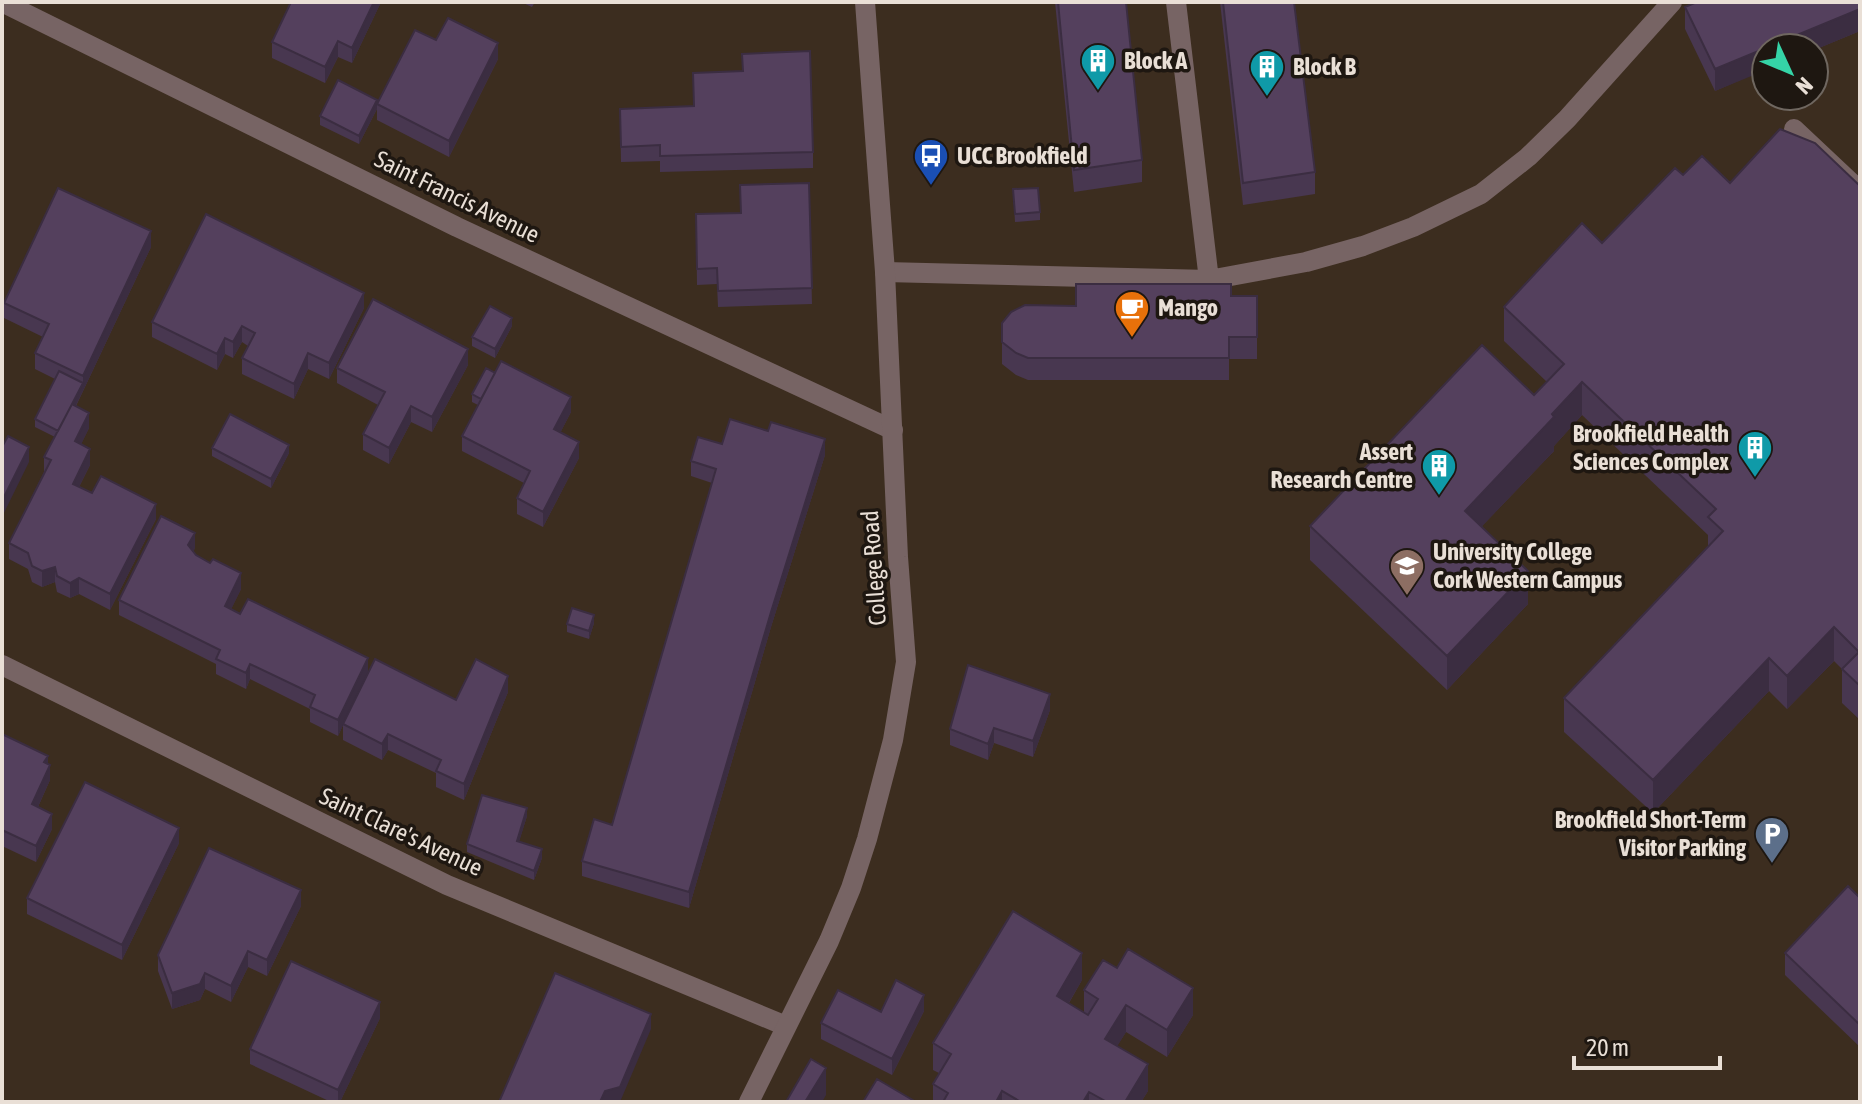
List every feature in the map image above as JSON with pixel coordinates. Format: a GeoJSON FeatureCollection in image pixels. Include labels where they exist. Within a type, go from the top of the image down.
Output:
{"type":"FeatureCollection","features":[{"type":"Feature","properties":{"kind":"street","name":"Saint Francis Avenue"},"geometry":{"type":"LineString","coordinates":[[2,2],[457,227],[893,430]]}},
{"type":"Feature","properties":{"kind":"street","name":"College Road"},"geometry":{"type":"LineString","coordinates":[[749,1102],[829,941],[851,888],[893,740],[906,662],[885,272],[865,2]]}},
{"type":"Feature","properties":{"kind":"street"},"geometry":{"type":"LineString","coordinates":[[1176,2],[1209,280]]}},
{"type":"Feature","properties":{"kind":"street"},"geometry":{"type":"LineString","coordinates":[[885,272],[1209,280],[1306,262],[1363,246],[1413,227],[1481,194],[1528,157],[1672,2]]}},
{"type":"Feature","properties":{"kind":"street"},"geometry":{"type":"LineString","coordinates":[[1794,129],[1860,191]]}},
{"type":"Feature","properties":{"kind":"street","name":"Saint Clare's Avenue"},"geometry":{"type":"LineString","coordinates":[[2,665],[447,885],[786,1026]]}},
{"type":"Feature","properties":{"kind":"building"},"geometry":{"type":"Polygon","coordinates":[[[291,2],[374,2],[352,48],[338,41],[325,67],[272,42],[291,2]]]}},
{"type":"Feature","properties":{"kind":"building","name":"Block A"},"geometry":{"type":"Polygon","coordinates":[[[1058,2],[1126,2],[1142,160],[1074,170],[1058,2]]]}},
{"type":"Feature","properties":{"kind":"building","name":"Block B"},"geometry":{"type":"Polygon","coordinates":[[[1223,2],[1294,2],[1315,172],[1243,183],[1223,2]]]}},
{"type":"Feature","properties":{"kind":"building"},"geometry":{"type":"Polygon","coordinates":[[[1697,2],[1860,2],[1860,9],[1804,32],[1750,32],[1750,55],[1715,69],[1685,7],[1697,2]]]}},
{"type":"Feature","properties":{"kind":"building"},"geometry":{"type":"Polygon","coordinates":[[[448,18],[498,43],[449,141],[377,104],[415,30],[436,40],[448,18]]]}},
{"type":"Feature","properties":{"kind":"building"},"geometry":{"type":"Polygon","coordinates":[[[810,51],[813,152],[660,156],[660,145],[621,147],[620,109],[694,106],[693,73],[743,71],[742,54],[810,51]]]}},
{"type":"Feature","properties":{"kind":"building"},"geometry":{"type":"Polygon","coordinates":[[[338,80],[377,100],[359,136],[320,116],[338,80]]]}},
{"type":"Feature","properties":{"kind":"building","name":"Brookfield Health Sciences Complex"},"geometry":{"type":"Polygon","coordinates":[[[1780,129],[1815,143],[1860,186],[1860,686],[1842,669],[1859,652],[1834,627],[1787,676],[1769,658],[1653,780],[1564,698],[1723,531],[1708,517],[1716,509],[1582,382],[1552,414],[1554,417],[1465,511],[1528,571],[1447,656],[1310,526],[1482,345],[1534,395],[1564,364],[1504,307],[1582,223],[1602,243],[1675,168],[1683,175],[1702,156],[1730,183],[1780,129]]]}},
{"type":"Feature","properties":{"kind":"building"},"geometry":{"type":"Polygon","coordinates":[[[809,183],[812,288],[718,291],[717,268],[697,269],[696,214],[741,213],[740,185],[809,183]]]}},
{"type":"Feature","properties":{"kind":"building"},"geometry":{"type":"Polygon","coordinates":[[[58,188],[151,231],[83,376],[35,353],[49,324],[4,303],[58,188]]]}},
{"type":"Feature","properties":{"kind":"building"},"geometry":{"type":"Polygon","coordinates":[[[1038,188],[1040,212],[1015,214],[1013,189],[1038,188]]]}},
{"type":"Feature","properties":{"kind":"building"},"geometry":{"type":"Polygon","coordinates":[[[206,214],[364,293],[329,363],[308,353],[294,384],[242,358],[255,333],[242,326],[233,342],[225,338],[217,354],[152,322],[206,214]]]}},
{"type":"Feature","properties":{"kind":"building","name":"Mango"},"geometry":{"type":"Polygon","coordinates":[[[1076,284],[1231,284],[1231,296],[1257,296],[1257,337],[1229,337],[1229,358],[1028,358],[1002,342],[1002,323],[1011,312],[1025,305],[1076,306],[1076,284]]]}},
{"type":"Feature","properties":{"kind":"building"},"geometry":{"type":"Polygon","coordinates":[[[373,299],[468,349],[432,417],[411,406],[389,448],[363,434],[385,392],[337,368],[373,299]]]}},
{"type":"Feature","properties":{"kind":"building"},"geometry":{"type":"Polygon","coordinates":[[[490,306],[512,318],[495,349],[472,337],[490,306]]]}},
{"type":"Feature","properties":{"kind":"building"},"geometry":{"type":"Polygon","coordinates":[[[501,361],[571,397],[554,429],[579,442],[543,512],[517,498],[530,471],[462,436],[501,361]]]}},
{"type":"Feature","properties":{"kind":"building"},"geometry":{"type":"Polygon","coordinates":[[[486,368],[495,373],[481,399],[472,394],[486,368]]]}},
{"type":"Feature","properties":{"kind":"building"},"geometry":{"type":"Polygon","coordinates":[[[59,371],[83,383],[58,431],[35,419],[59,371]]]}},
{"type":"Feature","properties":{"kind":"building"},"geometry":{"type":"Polygon","coordinates":[[[72,404],[89,413],[75,441],[90,449],[73,484],[92,493],[101,476],[156,504],[110,594],[79,578],[70,583],[57,576],[55,567],[42,571],[32,566],[28,553],[9,543],[51,460],[44,457],[72,404]]]}},
{"type":"Feature","properties":{"kind":"building"},"geometry":{"type":"Polygon","coordinates":[[[230,414],[289,445],[271,479],[212,448],[230,414]]]}},
{"type":"Feature","properties":{"kind":"building"},"geometry":{"type":"Polygon","coordinates":[[[730,419],[768,431],[771,422],[825,439],[689,892],[582,861],[594,819],[612,825],[716,469],[691,461],[698,437],[722,444],[730,419]]]}},
{"type":"Feature","properties":{"kind":"building"},"geometry":{"type":"Polygon","coordinates":[[[8,436],[29,447],[2,501],[2,447],[8,436]]]}},
{"type":"Feature","properties":{"kind":"building"},"geometry":{"type":"Polygon","coordinates":[[[161,516],[195,533],[188,545],[196,555],[210,563],[213,559],[241,573],[225,606],[240,614],[248,599],[368,658],[338,720],[310,707],[315,695],[250,664],[246,673],[216,659],[220,650],[119,600],[161,516]]]}},
{"type":"Feature","properties":{"kind":"building"},"geometry":{"type":"Polygon","coordinates":[[[572,608],[594,615],[589,631],[567,624],[572,608]]]}},
{"type":"Feature","properties":{"kind":"building"},"geometry":{"type":"Polygon","coordinates":[[[375,659],[456,700],[476,659],[508,676],[464,784],[436,771],[441,760],[388,734],[382,744],[343,724],[375,659]]]}},
{"type":"Feature","properties":{"kind":"building"},"geometry":{"type":"Polygon","coordinates":[[[968,665],[1050,694],[1033,741],[994,728],[988,744],[950,729],[968,665]]]}},
{"type":"Feature","properties":{"kind":"building"},"geometry":{"type":"Polygon","coordinates":[[[2,734],[48,756],[44,762],[50,765],[32,804],[52,814],[36,846],[2,830],[2,734]]]}},
{"type":"Feature","properties":{"kind":"building"},"geometry":{"type":"Polygon","coordinates":[[[85,782],[179,828],[122,945],[27,898],[85,782]]]}},
{"type":"Feature","properties":{"kind":"building"},"geometry":{"type":"Polygon","coordinates":[[[482,795],[527,808],[517,841],[542,849],[534,871],[467,844],[482,795]]]}},
{"type":"Feature","properties":{"kind":"building"},"geometry":{"type":"Polygon","coordinates":[[[209,848],[301,890],[267,960],[248,951],[231,986],[205,973],[200,984],[172,993],[158,955],[209,848]]]}},
{"type":"Feature","properties":{"kind":"building"},"geometry":{"type":"Polygon","coordinates":[[[1848,886],[1860,898],[1860,1025],[1785,953],[1848,886]]]}},
{"type":"Feature","properties":{"kind":"building"},"geometry":{"type":"Polygon","coordinates":[[[1013,911],[1082,953],[1057,996],[1088,1015],[1098,999],[1084,990],[1103,960],[1117,968],[1128,949],[1193,988],[1167,1030],[1126,1005],[1105,1039],[1148,1064],[1125,1102],[1107,1102],[1089,1092],[1083,1102],[1021,1102],[1002,1091],[996,1102],[943,1102],[948,1093],[933,1084],[951,1054],[933,1043],[1013,911]]]}},
{"type":"Feature","properties":{"kind":"building"},"geometry":{"type":"Polygon","coordinates":[[[291,961],[380,1002],[338,1090],[250,1049],[291,961]]]}},
{"type":"Feature","properties":{"kind":"building"},"geometry":{"type":"Polygon","coordinates":[[[555,973],[651,1014],[620,1087],[605,1091],[600,1102],[499,1102],[555,973]]]}},
{"type":"Feature","properties":{"kind":"building"},"geometry":{"type":"Polygon","coordinates":[[[896,980],[924,995],[892,1059],[821,1023],[838,990],[881,1012],[896,980]]]}},
{"type":"Feature","properties":{"kind":"building"},"geometry":{"type":"Polygon","coordinates":[[[811,1059],[826,1068],[805,1102],[786,1102],[811,1059]]]}},
{"type":"Feature","properties":{"kind":"building"},"geometry":{"type":"Polygon","coordinates":[[[877,1079],[916,1102],[863,1102],[877,1079]]]}},
{"type":"Feature","properties":{"kind":"place","name":"Block A"},"geometry":{"type":"Point","coordinates":[1098,92]}},
{"type":"Feature","properties":{"kind":"place","name":"Block B"},"geometry":{"type":"Point","coordinates":[1267,98]}},
{"type":"Feature","properties":{"kind":"place","name":"UCC Brookfield"},"geometry":{"type":"Point","coordinates":[931,187]}},
{"type":"Feature","properties":{"kind":"place","name":"Mango"},"geometry":{"type":"Point","coordinates":[1132,339]}},
{"type":"Feature","properties":{"kind":"place","name":"Brookfield Health Sciences Complex"},"geometry":{"type":"Point","coordinates":[1755,479]}},
{"type":"Feature","properties":{"kind":"place","name":"Assert Research Centre"},"geometry":{"type":"Point","coordinates":[1439,497]}},
{"type":"Feature","properties":{"kind":"place","name":"University College Cork Western Campus"},"geometry":{"type":"Point","coordinates":[1407,597]}},
{"type":"Feature","properties":{"kind":"place","name":"Brookfield Short-Term Visitor Parking"},"geometry":{"type":"Point","coordinates":[1772,865]}}]}
